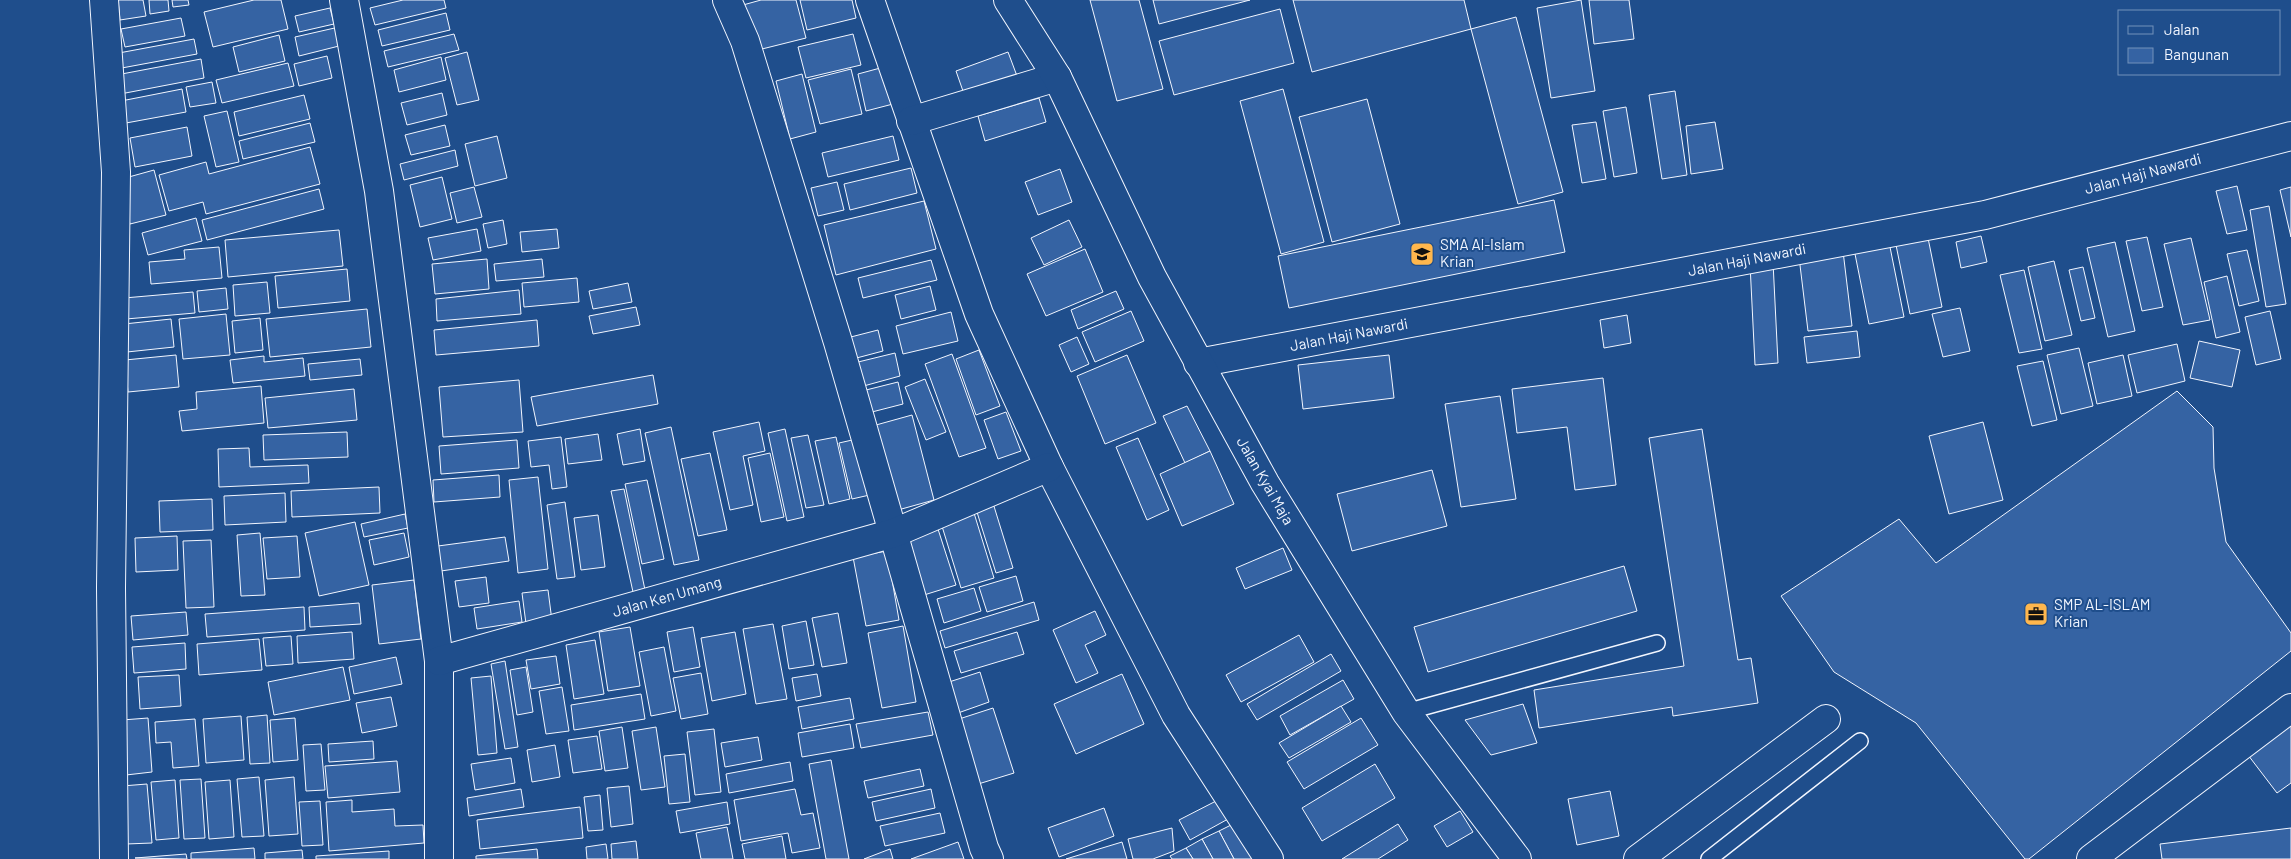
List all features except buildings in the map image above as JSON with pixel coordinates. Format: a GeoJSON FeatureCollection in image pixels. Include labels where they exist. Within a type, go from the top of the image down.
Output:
{"type":"FeatureCollection","features":[{"type":"Feature","properties":{"kind":"street"},"geometry":{"type":"LineString","coordinates":[[104,0],[116,172],[111,588],[114,859]]}},
{"type":"Feature","properties":{"kind":"street"},"geometry":{"type":"LineString","coordinates":[[344,0],[379,191],[439,661],[439,859]]}},
{"type":"Feature","properties":{"kind":"street"},"geometry":{"type":"LineString","coordinates":[[727,0],[745,42],[838,342],[984,848],[989,859]]}},
{"type":"Feature","properties":{"kind":"street"},"geometry":{"type":"LineString","coordinates":[[870,0],[922,118],[979,314],[1049,467],[1176,715],[1269,859]]}},
{"type":"Feature","properties":{"kind":"street","name":"Jalan Kyai Maja"},"geometry":{"type":"LineString","coordinates":[[1008,0],[1048,80],[1198,364],[1266,483],[1406,712],[1517,859]]}},
{"type":"Feature","properties":{"kind":"street"},"geometry":{"type":"LineString","coordinates":[[922,118],[1048,80]]}},
{"type":"Feature","properties":{"kind":"street","name":"Jalan Haji Nawardi"},"geometry":{"type":"LineString","coordinates":[[1198,364],[1985,215],[2291,136]]}},
{"type":"Feature","properties":{"kind":"street","name":"Jalan Ken Umang"},"geometry":{"type":"LineString","coordinates":[[439,661],[894,533],[1049,467]]}},
{"type":"Feature","properties":{"kind":"street"},"geometry":{"type":"LineString","coordinates":[[2091,859],[2291,708]]}},
{"type":"Feature","properties":{"kind":"street"},"geometry":{"type":"LineString","coordinates":[[1638,859],[1826,718]]}},
{"type":"Feature","properties":{"kind":"lane"},"geometry":{"type":"LineString","coordinates":[[1406,712],[1657,643]]}},
{"type":"Feature","properties":{"kind":"lane"},"geometry":{"type":"LineString","coordinates":[[1709,859],[1860,741]]}},
{"type":"Feature","properties":{"kind":"place","name":"SMA Al-Islam Krian"},"geometry":{"type":"Point","coordinates":[1422,254]}},
{"type":"Feature","properties":{"kind":"place","name":"SMP AL-ISLAM Krian"},"geometry":{"type":"Point","coordinates":[2036,614]}}]}
